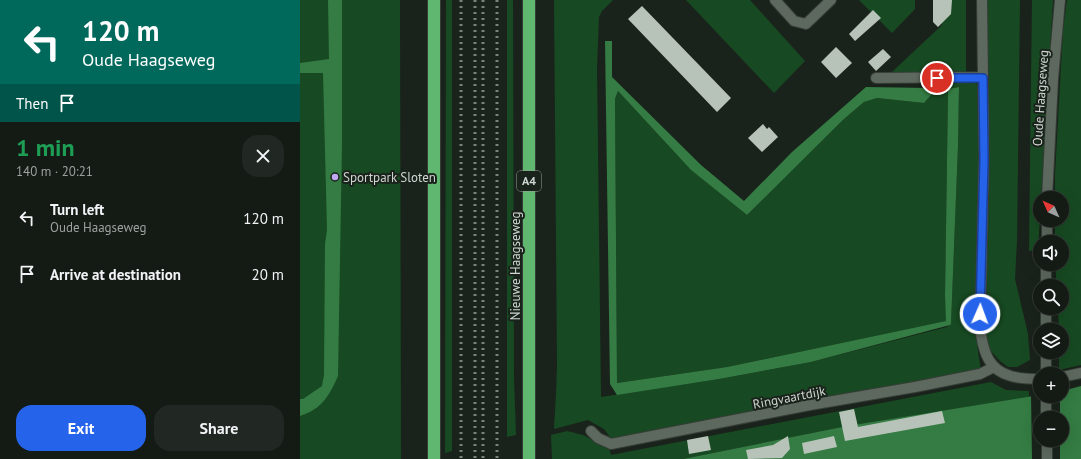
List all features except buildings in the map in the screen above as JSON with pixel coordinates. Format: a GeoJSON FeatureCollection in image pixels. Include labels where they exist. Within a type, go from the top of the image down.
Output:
{"type":"FeatureCollection","features":[{"type":"Feature","properties":{"kind":"highway"},"geometry":{"type":"LineString","coordinates":[[434,0],[434,459]]}},
{"type":"Feature","properties":{"kind":"highway","name":"Nieuwe Haagseweg"},"geometry":{"type":"LineString","coordinates":[[529,0],[529,459]]}},
{"type":"Feature","properties":{"kind":"street"},"geometry":{"type":"LineString","coordinates":[[775,0],[794,21],[806,24],[831,0]]}},
{"type":"Feature","properties":{"kind":"street"},"geometry":{"type":"LineString","coordinates":[[982,0],[984,160],[980,329],[985,351],[994,368],[1012,377],[1033,379]]}},
{"type":"Feature","properties":{"kind":"street","name":"Oude Haagseweg"},"geometry":{"type":"LineString","coordinates":[[1047,191],[1053,79],[1060,0]]}},
{"type":"Feature","properties":{"kind":"street"},"geometry":{"type":"LineString","coordinates":[[876,78],[983,78]]}},
{"type":"Feature","properties":{"kind":"street","name":"Ringvaartdijk"},"geometry":{"type":"LineString","coordinates":[[591,431],[598,438],[611,444],[810,405],[915,387],[980,374],[994,368]]}},
{"type":"Feature","properties":{"kind":"street"},"geometry":{"type":"LineString","coordinates":[[1069,376],[1081,373]]}},
{"type":"Feature","properties":{"kind":"street"},"geometry":{"type":"LineString","coordinates":[[1047,447],[1047,459]]}},
{"type":"Feature","properties":{"kind":"shaded area","name":"Sportpark Sloten"},"geometry":{"type":"Polygon","coordinates":[[[300,0],[400,0],[401,459],[300,459],[300,0]]]}},
{"type":"Feature","properties":{"kind":"shaded area"},"geometry":{"type":"Polygon","coordinates":[[[328,0],[342,0],[342,143],[338,376],[324,401],[314,410],[300,416],[300,399],[303,399],[322,386],[324,375],[325,244],[327,230],[323,73],[300,73],[300,63],[329,59],[328,0]]]}},
{"type":"Feature","properties":{"kind":"shaded area"},"geometry":{"type":"Polygon","coordinates":[[[446,0],[452,0],[452,451],[445,453],[446,0]]]}},
{"type":"Feature","properties":{"kind":"shaded area"},"geometry":{"type":"Polygon","coordinates":[[[507,0],[513,0],[514,379],[516,435],[507,437],[507,0]]]}},
{"type":"Feature","properties":{"kind":"shaded area"},"geometry":{"type":"Polygon","coordinates":[[[554,0],[613,0],[602,11],[599,17],[597,69],[601,397],[719,379],[811,362],[947,327],[951,323],[959,87],[948,89],[945,296],[947,321],[727,367],[617,383],[615,99],[618,91],[691,170],[747,215],[844,119],[864,102],[877,98],[924,103],[932,94],[930,88],[935,82],[968,81],[977,84],[978,209],[975,319],[981,370],[612,440],[604,429],[588,420],[554,429],[557,366],[554,0]]]}},
{"type":"Feature","properties":{"kind":"shaded area"},"geometry":{"type":"Polygon","coordinates":[[[686,0],[750,0],[805,61],[774,93],[686,0]]]}},
{"type":"Feature","properties":{"kind":"shaded area"},"geometry":{"type":"Polygon","coordinates":[[[859,0],[915,0],[915,9],[892,33],[859,0]]]}},
{"type":"Feature","properties":{"kind":"shaded area"},"geometry":{"type":"Polygon","coordinates":[[[942,0],[966,0],[966,79],[890,77],[893,71],[942,25],[942,0]]]}},
{"type":"Feature","properties":{"kind":"shaded area"},"geometry":{"type":"Polygon","coordinates":[[[987,0],[1020,0],[1017,240],[1015,279],[1028,334],[1030,360],[1017,367],[1008,367],[1000,361],[989,349],[987,337],[987,0]]]}},
{"type":"Feature","properties":{"kind":"shaded area"},"geometry":{"type":"Polygon","coordinates":[[[1032,0],[1053,0],[1042,191],[1033,191],[1033,227],[1039,227],[1039,235],[1033,235],[1033,251],[1029,251],[1032,0]]]}},
{"type":"Feature","properties":{"kind":"shaded area"},"geometry":{"type":"Polygon","coordinates":[[[1067,0],[1081,0],[1081,365],[1069,368],[1059,367],[1059,359],[1069,359],[1069,323],[1059,323],[1058,315],[1069,315],[1069,279],[1056,279],[1056,271],[1069,271],[1069,235],[1055,235],[1055,227],[1069,227],[1069,191],[1055,191],[1063,30],[1067,0]]]}},
{"type":"Feature","properties":{"kind":"shaded area"},"geometry":{"type":"Polygon","coordinates":[[[605,41],[612,41],[612,77],[701,165],[744,201],[792,152],[866,87],[930,88],[932,94],[924,103],[877,98],[864,102],[844,119],[747,215],[691,170],[618,91],[615,99],[617,383],[727,367],[946,321],[945,296],[948,89],[959,87],[951,324],[811,362],[719,379],[617,395],[610,384],[605,41]]]}},
{"type":"Feature","properties":{"kind":"shaded area"},"geometry":{"type":"Polygon","coordinates":[[[991,382],[1006,390],[1029,391],[1029,397],[847,426],[683,459],[552,459],[551,435],[567,431],[583,435],[609,448],[611,455],[991,382]]]}},
{"type":"Feature","properties":{"kind":"shaded area"},"geometry":{"type":"Polygon","coordinates":[[[1081,386],[1081,459],[683,459],[847,426],[1033,396],[1033,403],[1069,403],[1069,389],[1081,386]]]}},
{"type":"Feature","properties":{"kind":"pier"},"geometry":{"type":"Polygon","coordinates":[[[1031,394],[1033,394],[1033,403],[1060,403],[1060,411],[1033,411],[1033,447],[1060,447],[1060,459],[1032,459],[1031,394]]]}},
{"type":"Feature","properties":{"kind":"railway"},"geometry":{"type":"LineString","coordinates":[[461,0],[461,459]]}},
{"type":"Feature","properties":{"kind":"railway"},"geometry":{"type":"LineString","coordinates":[[475,0],[475,459]]}},
{"type":"Feature","properties":{"kind":"railway"},"geometry":{"type":"LineString","coordinates":[[483,0],[483,459]]}},
{"type":"Feature","properties":{"kind":"railway"},"geometry":{"type":"LineString","coordinates":[[497,0],[497,459]]}},
{"type":"Feature","properties":{"kind":"place","name":"Sportpark Sloten"},"geometry":{"type":"Point","coordinates":[335,177]}},
{"type":"Feature","properties":{"kind":"route"},"geometry":{"type":"LineString","coordinates":[[937,78],[983,78],[984,160],[982,189],[980,314]]}}]}
